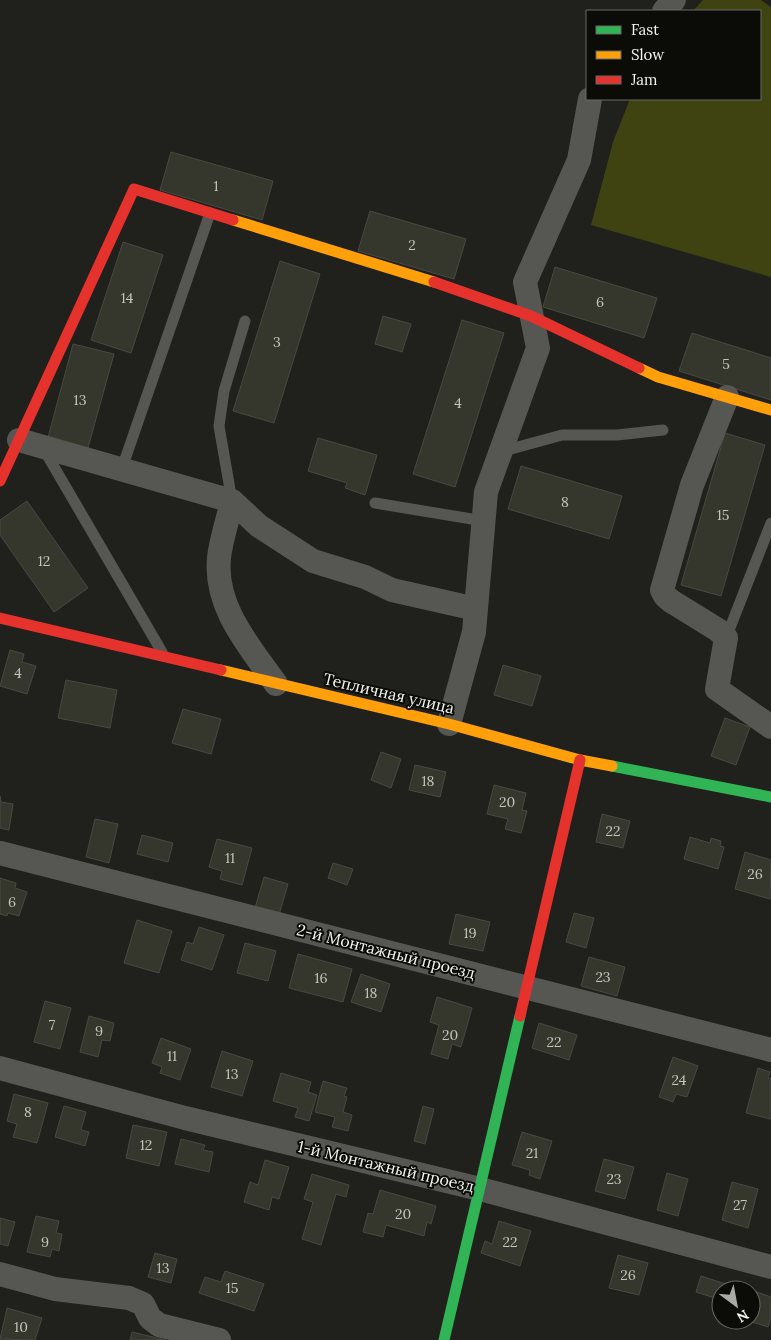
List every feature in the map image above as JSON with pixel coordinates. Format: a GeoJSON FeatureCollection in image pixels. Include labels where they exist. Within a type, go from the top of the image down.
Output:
{"type":"FeatureCollection","features":[{"type":"Feature","properties":{"kind":"street"},"geometry":{"type":"LineString","coordinates":[[665,10],[674,0]]}},
{"type":"Feature","properties":{"kind":"street"},"geometry":{"type":"LineString","coordinates":[[449,724],[474,632],[486,492],[538,348],[525,282],[579,160],[590,100]]}},
{"type":"Feature","properties":{"kind":"street"},"geometry":{"type":"LineString","coordinates":[[0,481],[134,189],[415,276],[531,316],[658,377],[771,410]]}},
{"type":"Feature","properties":{"kind":"street"},"geometry":{"type":"LineString","coordinates":[[727,398],[692,485],[662,590],[671,601],[718,630],[726,638],[717,689],[771,727]]}},
{"type":"Feature","properties":{"kind":"street"},"geometry":{"type":"LineString","coordinates":[[19,440],[120,471],[232,501],[259,526],[312,561],[365,577],[392,590],[476,609]]}},
{"type":"Feature","properties":{"kind":"street"},"geometry":{"type":"LineString","coordinates":[[232,501],[219,559],[224,603],[243,637],[276,684]]}},
{"type":"Feature","properties":{"kind":"street","name":"Тепличная улица"},"geometry":{"type":"LineString","coordinates":[[0,618],[449,724],[580,760],[771,796]]}},
{"type":"Feature","properties":{"kind":"street"},"geometry":{"type":"LineString","coordinates":[[444,1340],[580,760]]}},
{"type":"Feature","properties":{"kind":"street","name":"2-й Монтажный проезд"},"geometry":{"type":"LineString","coordinates":[[0,853],[771,1050]]}},
{"type":"Feature","properties":{"kind":"street","name":"1-й Монтажный проезд"},"geometry":{"type":"LineString","coordinates":[[0,1068],[185,1118],[480,1189],[771,1267]]}},
{"type":"Feature","properties":{"kind":"street"},"geometry":{"type":"LineString","coordinates":[[0,1274],[55,1289],[129,1298],[143,1304],[150,1318],[159,1325],[219,1340]]}},
{"type":"Feature","properties":{"kind":"lane"},"geometry":{"type":"LineString","coordinates":[[120,471],[210,213]]}},
{"type":"Feature","properties":{"kind":"lane"},"geometry":{"type":"LineString","coordinates":[[232,501],[219,426],[224,390],[245,321]]}},
{"type":"Feature","properties":{"kind":"lane"},"geometry":{"type":"LineString","coordinates":[[500,452],[562,435],[616,435],[663,430]]}},
{"type":"Feature","properties":{"kind":"lane"},"geometry":{"type":"LineString","coordinates":[[42,447],[164,656]]}},
{"type":"Feature","properties":{"kind":"lane"},"geometry":{"type":"LineString","coordinates":[[375,503],[484,521]]}},
{"type":"Feature","properties":{"kind":"lane"},"geometry":{"type":"LineString","coordinates":[[726,638],[771,523]]}},
{"type":"Feature","properties":{"kind":"green space"},"geometry":{"type":"Polygon","coordinates":[[[703,0],[761,0],[771,7],[771,277],[591,225],[613,142],[630,100],[761,100],[761,10],[694,10],[703,0]]]}},
{"type":"Feature","properties":{"kind":"building"},"geometry":{"type":"Polygon","coordinates":[[[171,152],[273,181],[262,220],[160,190],[171,152]]]}},
{"type":"Feature","properties":{"kind":"building"},"geometry":{"type":"Polygon","coordinates":[[[370,211],[466,239],[454,279],[358,251],[370,211]]]}},
{"type":"Feature","properties":{"kind":"building"},"geometry":{"type":"Polygon","coordinates":[[[123,242],[163,255],[131,353],[91,340],[123,242]]]}},
{"type":"Feature","properties":{"kind":"building"},"geometry":{"type":"Polygon","coordinates":[[[280,261],[320,274],[274,423],[233,411],[280,261]]]}},
{"type":"Feature","properties":{"kind":"building"},"geometry":{"type":"Polygon","coordinates":[[[555,267],[657,298],[644,338],[543,307],[555,267]]]}},
{"type":"Feature","properties":{"kind":"building"},"geometry":{"type":"Polygon","coordinates":[[[383,316],[411,324],[402,352],[375,344],[383,316]]]}},
{"type":"Feature","properties":{"kind":"building"},"geometry":{"type":"Polygon","coordinates":[[[462,320],[504,333],[455,487],[413,474],[462,320]]]}},
{"type":"Feature","properties":{"kind":"building"},"geometry":{"type":"Polygon","coordinates":[[[692,333],[771,358],[771,400],[679,371],[692,333]]]}},
{"type":"Feature","properties":{"kind":"building"},"geometry":{"type":"Polygon","coordinates":[[[73,344],[114,354],[86,455],[46,445],[73,344]]]}},
{"type":"Feature","properties":{"kind":"building"},"geometry":{"type":"Polygon","coordinates":[[[725,433],[765,445],[721,596],[681,585],[725,433]]]}},
{"type":"Feature","properties":{"kind":"building"},"geometry":{"type":"Polygon","coordinates":[[[318,438],[377,455],[365,495],[345,488],[347,483],[308,471],[318,438]]]}},
{"type":"Feature","properties":{"kind":"building"},"geometry":{"type":"Polygon","coordinates":[[[521,466],[622,496],[609,539],[508,509],[521,466]]]}},
{"type":"Feature","properties":{"kind":"building"},"geometry":{"type":"Polygon","coordinates":[[[27,501],[88,588],[54,612],[0,535],[0,520],[27,501]]]}},
{"type":"Feature","properties":{"kind":"building"},"geometry":{"type":"Polygon","coordinates":[[[10,650],[24,654],[22,662],[36,666],[27,694],[0,686],[10,650]]]}},
{"type":"Feature","properties":{"kind":"building"},"geometry":{"type":"Polygon","coordinates":[[[503,665],[541,676],[532,706],[494,695],[503,665]]]}},
{"type":"Feature","properties":{"kind":"building"},"geometry":{"type":"Polygon","coordinates":[[[66,680],[117,690],[110,728],[58,718],[66,680]]]}},
{"type":"Feature","properties":{"kind":"building"},"geometry":{"type":"Polygon","coordinates":[[[183,709],[221,719],[211,754],[172,743],[183,709]]]}},
{"type":"Feature","properties":{"kind":"building"},"geometry":{"type":"Polygon","coordinates":[[[725,718],[750,727],[736,765],[711,756],[725,718]]]}},
{"type":"Feature","properties":{"kind":"building"},"geometry":{"type":"Polygon","coordinates":[[[381,752],[401,759],[391,788],[371,780],[381,752]]]}},
{"type":"Feature","properties":{"kind":"building"},"geometry":{"type":"Polygon","coordinates":[[[415,765],[446,772],[440,797],[409,790],[415,765]]]}},
{"type":"Feature","properties":{"kind":"building"},"geometry":{"type":"Polygon","coordinates":[[[494,785],[526,793],[522,810],[527,811],[521,833],[505,829],[508,819],[487,814],[494,785]]]}},
{"type":"Feature","properties":{"kind":"building"},"geometry":{"type":"Polygon","coordinates":[[[0,796],[1,802],[13,804],[9,830],[0,828],[0,796]]]}},
{"type":"Feature","properties":{"kind":"building"},"geometry":{"type":"Polygon","coordinates":[[[602,814],[630,821],[623,848],[596,842],[602,814]]]}},
{"type":"Feature","properties":{"kind":"building"},"geometry":{"type":"Polygon","coordinates":[[[95,819],[118,824],[109,863],[86,857],[95,819]]]}},
{"type":"Feature","properties":{"kind":"building"},"geometry":{"type":"Polygon","coordinates":[[[142,835],[173,843],[168,862],[137,854],[142,835]]]}},
{"type":"Feature","properties":{"kind":"building"},"geometry":{"type":"Polygon","coordinates":[[[690,837],[710,843],[711,838],[721,841],[720,846],[724,847],[718,869],[684,859],[690,837]]]}},
{"type":"Feature","properties":{"kind":"building"},"geometry":{"type":"Polygon","coordinates":[[[217,839],[252,848],[242,885],[220,879],[222,871],[209,867],[217,839]]]}},
{"type":"Feature","properties":{"kind":"building"},"geometry":{"type":"Polygon","coordinates":[[[745,852],[771,860],[770,899],[735,889],[745,852]]]}},
{"type":"Feature","properties":{"kind":"building"},"geometry":{"type":"Polygon","coordinates":[[[333,863],[353,869],[347,885],[328,878],[333,863]]]}},
{"type":"Feature","properties":{"kind":"building"},"geometry":{"type":"Polygon","coordinates":[[[264,877],[288,884],[279,915],[255,908],[264,877]]]}},
{"type":"Feature","properties":{"kind":"building"},"geometry":{"type":"Polygon","coordinates":[[[0,878],[16,883],[15,888],[27,892],[19,916],[8,913],[7,916],[0,914],[0,878]]]}},
{"type":"Feature","properties":{"kind":"building"},"geometry":{"type":"Polygon","coordinates":[[[574,913],[594,918],[586,948],[566,942],[574,913]]]}},
{"type":"Feature","properties":{"kind":"building"},"geometry":{"type":"Polygon","coordinates":[[[456,914],[490,922],[483,951],[449,944],[456,914]]]}},
{"type":"Feature","properties":{"kind":"building"},"geometry":{"type":"Polygon","coordinates":[[[137,920],[172,931],[159,973],[124,963],[137,920]]]}},
{"type":"Feature","properties":{"kind":"building"},"geometry":{"type":"Polygon","coordinates":[[[199,927],[224,935],[212,970],[181,960],[187,942],[193,944],[199,927]]]}},
{"type":"Feature","properties":{"kind":"building"},"geometry":{"type":"Polygon","coordinates":[[[245,943],[276,951],[268,981],[237,973],[245,943]]]}},
{"type":"Feature","properties":{"kind":"building"},"geometry":{"type":"Polygon","coordinates":[[[298,954],[352,969],[343,1002],[289,988],[298,954]]]}},
{"type":"Feature","properties":{"kind":"building"},"geometry":{"type":"Polygon","coordinates":[[[589,957],[625,967],[617,996],[581,986],[589,957]]]}},
{"type":"Feature","properties":{"kind":"building"},"geometry":{"type":"Polygon","coordinates":[[[361,974],[390,984],[381,1012],[351,1002],[361,974]]]}},
{"type":"Feature","properties":{"kind":"building"},"geometry":{"type":"Polygon","coordinates":[[[437,997],[472,1008],[461,1047],[452,1044],[448,1059],[431,1054],[439,1025],[430,1022],[437,997]]]}},
{"type":"Feature","properties":{"kind":"building"},"geometry":{"type":"Polygon","coordinates":[[[45,1001],[71,1008],[60,1049],[34,1042],[45,1001]]]}},
{"type":"Feature","properties":{"kind":"building"},"geometry":{"type":"Polygon","coordinates":[[[89,1016],[114,1023],[110,1041],[102,1040],[98,1057],[80,1052],[89,1016]]]}},
{"type":"Feature","properties":{"kind":"building"},"geometry":{"type":"Polygon","coordinates":[[[539,1023],[577,1035],[569,1060],[532,1048],[539,1023]]]}},
{"type":"Feature","properties":{"kind":"building"},"geometry":{"type":"Polygon","coordinates":[[[161,1038],[191,1049],[180,1080],[160,1073],[162,1067],[152,1063],[161,1038]]]}},
{"type":"Feature","properties":{"kind":"building"},"geometry":{"type":"Polygon","coordinates":[[[222,1051],[253,1061],[242,1096],[211,1087],[222,1051]]]}},
{"type":"Feature","properties":{"kind":"building"},"geometry":{"type":"Polygon","coordinates":[[[673,1057],[698,1066],[687,1097],[676,1094],[673,1102],[659,1097],[673,1057]]]}},
{"type":"Feature","properties":{"kind":"building"},"geometry":{"type":"Polygon","coordinates":[[[758,1068],[770,1072],[768,1078],[771,1079],[771,1119],[746,1113],[758,1068]]]}},
{"type":"Feature","properties":{"kind":"building"},"geometry":{"type":"Polygon","coordinates":[[[281,1073],[311,1082],[308,1092],[317,1095],[309,1121],[295,1117],[298,1108],[273,1101],[281,1073]]]}},
{"type":"Feature","properties":{"kind":"building"},"geometry":{"type":"Polygon","coordinates":[[[323,1081],[347,1088],[344,1096],[347,1097],[343,1112],[352,1115],[348,1131],[332,1127],[335,1117],[315,1112],[323,1081]]]}},
{"type":"Feature","properties":{"kind":"building"},"geometry":{"type":"Polygon","coordinates":[[[14,1094],[48,1103],[37,1143],[13,1137],[17,1124],[7,1121],[14,1094]]]}},
{"type":"Feature","properties":{"kind":"building"},"geometry":{"type":"Polygon","coordinates":[[[64,1106],[86,1112],[81,1130],[89,1132],[85,1146],[55,1137],[64,1106]]]}},
{"type":"Feature","properties":{"kind":"building"},"geometry":{"type":"Polygon","coordinates":[[[423,1106],[434,1109],[425,1144],[414,1141],[423,1106]]]}},
{"type":"Feature","properties":{"kind":"building"},"geometry":{"type":"Polygon","coordinates":[[[133,1125],[167,1132],[159,1166],[126,1158],[133,1125]]]}},
{"type":"Feature","properties":{"kind":"building"},"geometry":{"type":"Polygon","coordinates":[[[522,1132],[552,1141],[540,1179],[529,1175],[530,1170],[512,1165],[522,1132]]]}},
{"type":"Feature","properties":{"kind":"building"},"geometry":{"type":"Polygon","coordinates":[[[181,1139],[205,1145],[203,1150],[213,1152],[209,1172],[175,1164],[181,1139]]]}},
{"type":"Feature","properties":{"kind":"building"},"geometry":{"type":"Polygon","coordinates":[[[604,1159],[634,1167],[625,1199],[595,1191],[604,1159]]]}},
{"type":"Feature","properties":{"kind":"building"},"geometry":{"type":"Polygon","coordinates":[[[265,1160],[289,1167],[279,1199],[272,1197],[269,1210],[244,1202],[250,1182],[258,1185],[265,1160]]]}},
{"type":"Feature","properties":{"kind":"building"},"geometry":{"type":"Polygon","coordinates":[[[667,1173],[688,1179],[678,1216],[657,1210],[667,1173]]]}},
{"type":"Feature","properties":{"kind":"building"},"geometry":{"type":"Polygon","coordinates":[[[312,1174],[349,1185],[346,1197],[336,1194],[321,1245],[302,1239],[313,1202],[304,1199],[312,1174]]]}},
{"type":"Feature","properties":{"kind":"building"},"geometry":{"type":"Polygon","coordinates":[[[732,1182],[758,1189],[748,1228],[722,1220],[732,1182]]]}},
{"type":"Feature","properties":{"kind":"building"},"geometry":{"type":"Polygon","coordinates":[[[380,1190],[436,1206],[431,1224],[427,1222],[424,1236],[386,1225],[383,1237],[363,1232],[368,1213],[373,1214],[380,1190]]]}},
{"type":"Feature","properties":{"kind":"building"},"geometry":{"type":"Polygon","coordinates":[[[36,1216],[59,1221],[56,1233],[62,1234],[59,1251],[52,1249],[50,1257],[27,1252],[36,1216]]]}},
{"type":"Feature","properties":{"kind":"building"},"geometry":{"type":"Polygon","coordinates":[[[0,1218],[15,1222],[8,1246],[0,1244],[0,1218]]]}},
{"type":"Feature","properties":{"kind":"building"},"geometry":{"type":"Polygon","coordinates":[[[499,1221],[531,1231],[520,1266],[481,1253],[485,1241],[492,1244],[499,1221]]]}},
{"type":"Feature","properties":{"kind":"building"},"geometry":{"type":"Polygon","coordinates":[[[155,1253],[177,1259],[171,1283],[148,1277],[155,1253]]]}},
{"type":"Feature","properties":{"kind":"building"},"geometry":{"type":"Polygon","coordinates":[[[618,1255],[648,1263],[639,1295],[609,1288],[618,1255]]]}},
{"type":"Feature","properties":{"kind":"building"},"geometry":{"type":"Polygon","coordinates":[[[225,1271],[264,1284],[254,1311],[199,1293],[205,1277],[221,1282],[225,1271]]]}},
{"type":"Feature","properties":{"kind":"building"},"geometry":{"type":"Polygon","coordinates":[[[701,1276],[713,1280],[711,1280],[711,1297],[696,1292],[701,1276]]]}},
{"type":"Feature","properties":{"kind":"building"},"geometry":{"type":"Polygon","coordinates":[[[761,1294],[771,1297],[771,1317],[768,1327],[761,1325],[761,1294]]]}},
{"type":"Feature","properties":{"kind":"building"},"geometry":{"type":"Polygon","coordinates":[[[7,1308],[42,1318],[35,1340],[0,1339],[7,1308]]]}},
{"type":"Feature","properties":{"kind":"building"},"geometry":{"type":"Polygon","coordinates":[[[132,1332],[166,1340],[130,1340],[132,1332]]]}},
{"type":"Feature","properties":{"kind":"traffic: fast"},"geometry":{"type":"LineString","coordinates":[[612,766],[771,797]]}},
{"type":"Feature","properties":{"kind":"traffic: fast"},"geometry":{"type":"LineString","coordinates":[[444,1340],[520,1016]]}},
{"type":"Feature","properties":{"kind":"traffic: slow"},"geometry":{"type":"LineString","coordinates":[[233,220],[434,282]]}},
{"type":"Feature","properties":{"kind":"traffic: slow"},"geometry":{"type":"LineString","coordinates":[[639,368],[658,377],[771,410]]}},
{"type":"Feature","properties":{"kind":"traffic: slow"},"geometry":{"type":"LineString","coordinates":[[221,670],[449,724],[580,760],[612,766]]}},
{"type":"Feature","properties":{"kind":"traffic: jam"},"geometry":{"type":"LineString","coordinates":[[0,481],[134,189],[233,220]]}},
{"type":"Feature","properties":{"kind":"traffic: jam"},"geometry":{"type":"LineString","coordinates":[[434,282],[531,316],[639,368]]}},
{"type":"Feature","properties":{"kind":"traffic: jam"},"geometry":{"type":"LineString","coordinates":[[0,618],[221,670]]}},
{"type":"Feature","properties":{"kind":"traffic: jam"},"geometry":{"type":"LineString","coordinates":[[520,1016],[580,760]]}}]}
